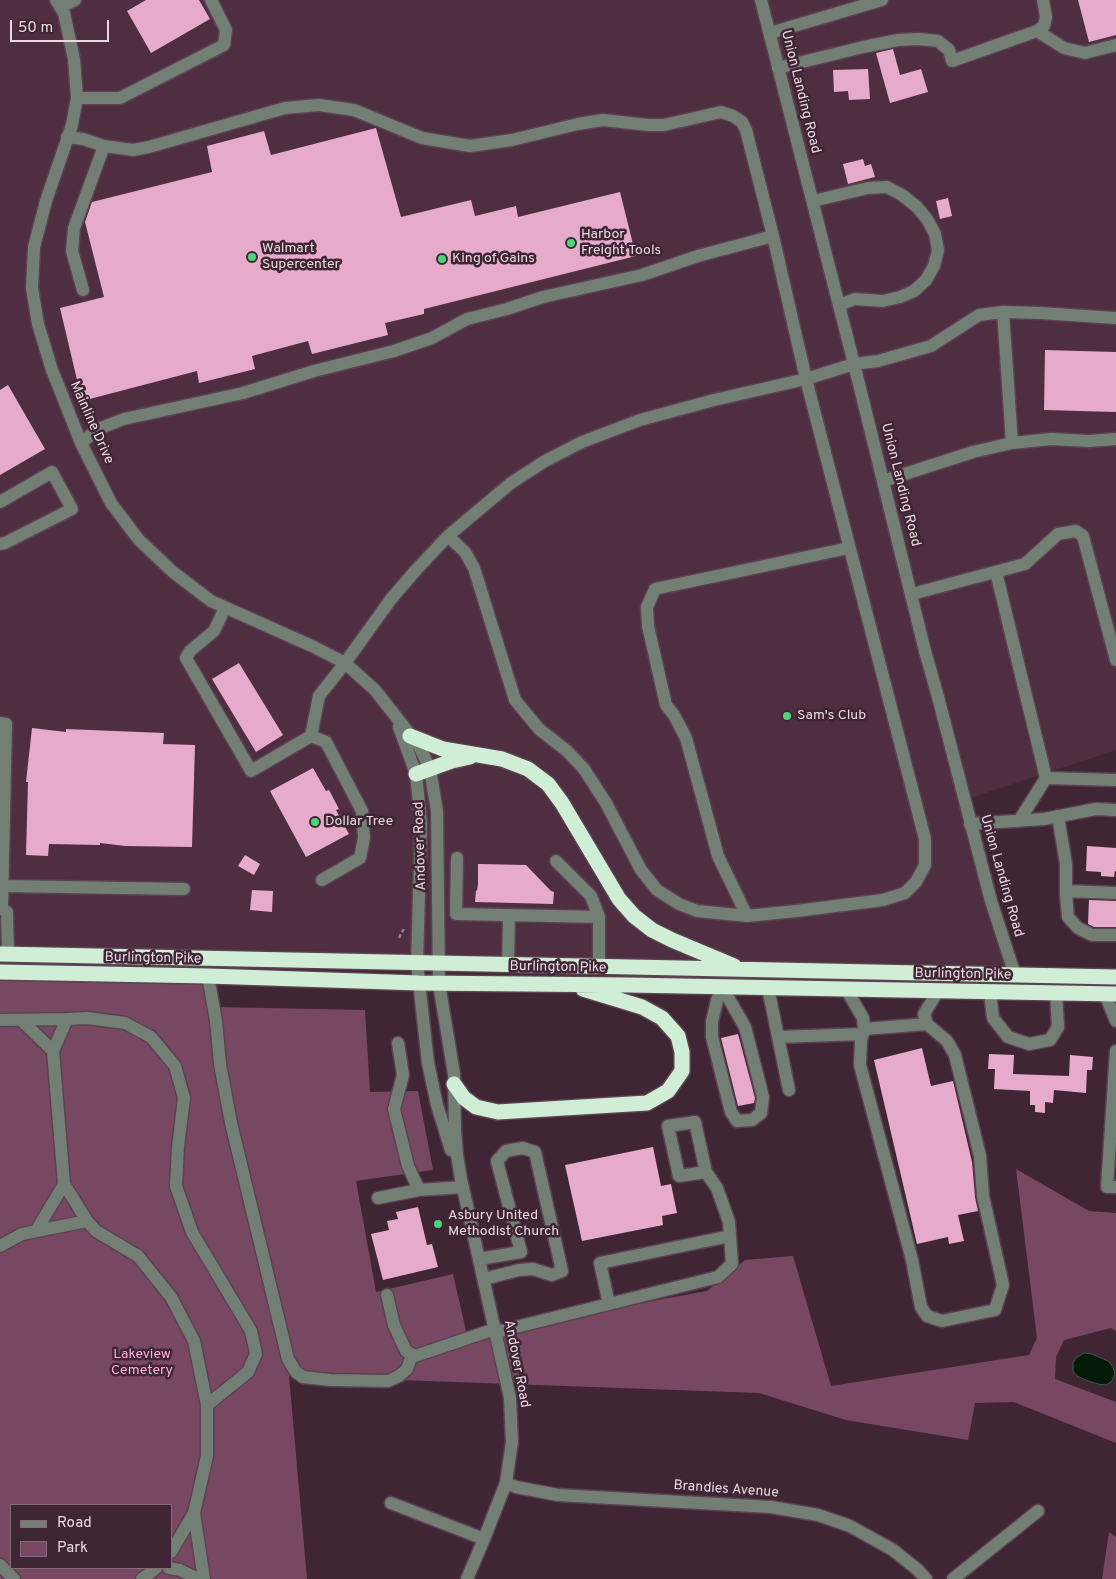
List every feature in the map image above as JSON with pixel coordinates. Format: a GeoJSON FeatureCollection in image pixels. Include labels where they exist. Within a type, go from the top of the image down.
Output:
{"type":"FeatureCollection","features":[{"type":"Feature","properties":{"kind":"highway"},"geometry":{"type":"LineString","coordinates":[[410,736],[444,749],[481,755],[528,769],[548,784],[562,803],[619,899],[634,916],[652,930],[672,940],[744,970]]}},
{"type":"Feature","properties":{"kind":"highway"},"geometry":{"type":"LineString","coordinates":[[423,771],[452,761],[481,755]]}},
{"type":"Feature","properties":{"kind":"highway","name":"Burlington Pike"},"geometry":{"type":"LineString","coordinates":[[4,955],[1116,977]]}},
{"type":"Feature","properties":{"kind":"highway","name":"Burlington Pike"},"geometry":{"type":"LineString","coordinates":[[0,972],[208,976],[439,984],[568,984],[1110,994]]}},
{"type":"Feature","properties":{"kind":"highway"},"geometry":{"type":"LineString","coordinates":[[454,1084],[464,1098],[476,1107],[498,1112],[647,1102],[668,1091],[682,1071],[682,1052],[678,1036],[662,1018],[642,1008],[568,984]]}},
{"type":"Feature","properties":{"kind":"street"},"geometry":{"type":"LineString","coordinates":[[58,3],[74,0]]}},
{"type":"Feature","properties":{"kind":"street"},"geometry":{"type":"LineString","coordinates":[[77,98],[120,98],[224,45],[226,30],[211,0]]}},
{"type":"Feature","properties":{"kind":"street","name":"Union Landing Road"},"geometry":{"type":"LineString","coordinates":[[761,0],[970,824],[991,901],[1015,975]]}},
{"type":"Feature","properties":{"kind":"street"},"geometry":{"type":"LineString","coordinates":[[770,33],[882,0]]}},
{"type":"Feature","properties":{"kind":"street"},"geometry":{"type":"LineString","coordinates":[[778,68],[863,47],[898,40],[919,39],[938,41],[948,50],[952,61],[1036,31],[1044,26],[1046,17],[1043,0]]}},
{"type":"Feature","properties":{"kind":"street","name":"Mainline Drive"},"geometry":{"type":"LineString","coordinates":[[58,3],[64,13],[74,59],[77,98],[72,125],[46,201],[34,247],[32,288],[38,324],[52,370],[81,443],[111,503],[139,540],[173,572],[211,602],[314,647],[345,663],[375,690],[397,720]]}},
{"type":"Feature","properties":{"kind":"street"},"geometry":{"type":"LineString","coordinates":[[1036,31],[1064,48],[1085,52],[1116,45]]}},
{"type":"Feature","properties":{"kind":"street"},"geometry":{"type":"LineString","coordinates":[[67,137],[83,139],[104,146],[133,150],[285,108],[319,104],[354,110],[422,138],[470,146],[512,140],[603,120],[632,124],[664,125],[721,112],[733,116],[742,122],[746,130],[773,236],[806,379],[924,839],[924,865],[916,882],[905,893],[883,900],[747,916],[697,911],[679,904],[657,890],[646,877],[606,803],[584,769],[539,729],[515,700],[474,568],[465,552],[448,536]]}},
{"type":"Feature","properties":{"kind":"street"},"geometry":{"type":"LineString","coordinates":[[83,290],[72,251],[74,228],[104,146]]}},
{"type":"Feature","properties":{"kind":"street"},"geometry":{"type":"LineString","coordinates":[[813,202],[868,188],[887,187],[902,195],[917,207],[927,219],[935,234],[938,250],[934,266],[926,280],[914,291],[883,301],[854,299],[839,305]]}},
{"type":"Feature","properties":{"kind":"street"},"geometry":{"type":"LineString","coordinates":[[81,443],[98,429],[124,420],[244,393],[314,371],[394,351],[432,338],[467,319],[507,309],[543,297],[642,275],[698,256],[773,236]]}},
{"type":"Feature","properties":{"kind":"street"},"geometry":{"type":"LineString","coordinates":[[1003,312],[1012,443]]}},
{"type":"Feature","properties":{"kind":"street"},"geometry":{"type":"LineString","coordinates":[[226,608],[214,631],[190,651],[186,658],[251,772],[311,736],[319,696],[391,599],[448,536],[510,483],[545,461],[619,426],[649,417],[806,379],[854,364],[878,361],[931,346],[979,315],[1003,312],[1116,318]]}},
{"type":"Feature","properties":{"kind":"street"},"geometry":{"type":"LineString","coordinates":[[883,481],[973,452],[1012,443],[1051,439],[1089,441],[1116,439]]}},
{"type":"Feature","properties":{"kind":"street"},"geometry":{"type":"LineString","coordinates":[[0,502],[52,472],[72,509],[0,544]]}},
{"type":"Feature","properties":{"kind":"street"},"geometry":{"type":"LineString","coordinates":[[912,594],[1025,564],[1058,534],[1076,531],[1083,536],[1116,660]]}},
{"type":"Feature","properties":{"kind":"street"},"geometry":{"type":"LineString","coordinates":[[747,916],[718,856],[686,738],[674,715],[666,705],[648,626],[647,607],[655,589],[849,548]]}},
{"type":"Feature","properties":{"kind":"street"},"geometry":{"type":"LineString","coordinates":[[996,572],[1046,778],[1019,821]]}},
{"type":"Feature","properties":{"kind":"street","name":"Andover Road"},"geometry":{"type":"LineString","coordinates":[[397,720],[419,746],[423,771],[436,811],[439,984],[454,1074],[457,1155],[510,1398],[512,1442],[506,1482],[466,1579]]}},
{"type":"Feature","properties":{"kind":"street","name":"Andover Road"},"geometry":{"type":"LineString","coordinates":[[397,720],[423,771],[417,964],[428,1063],[437,1105],[462,1183]]}},
{"type":"Feature","properties":{"kind":"street"},"geometry":{"type":"LineString","coordinates":[[0,723],[6,724],[1,908],[7,912],[4,955]]}},
{"type":"Feature","properties":{"kind":"street"},"geometry":{"type":"LineString","coordinates":[[311,736],[326,742],[362,811],[364,838],[360,858],[322,880]]}},
{"type":"Feature","properties":{"kind":"street"},"geometry":{"type":"LineString","coordinates":[[1046,778],[1116,780]]}},
{"type":"Feature","properties":{"kind":"street"},"geometry":{"type":"LineString","coordinates":[[970,824],[1019,821],[1096,809],[1116,810]]}},
{"type":"Feature","properties":{"kind":"street"},"geometry":{"type":"LineString","coordinates":[[1058,816],[1066,864],[1068,917],[1078,928],[1092,935],[1116,935]]}},
{"type":"Feature","properties":{"kind":"street"},"geometry":{"type":"LineString","coordinates":[[457,858],[456,914],[599,917]]}},
{"type":"Feature","properties":{"kind":"street"},"geometry":{"type":"LineString","coordinates":[[556,861],[591,896],[599,917],[599,967]]}},
{"type":"Feature","properties":{"kind":"street"},"geometry":{"type":"LineString","coordinates":[[2,886],[184,889]]}},
{"type":"Feature","properties":{"kind":"street"},"geometry":{"type":"LineString","coordinates":[[1066,891],[1116,894]]}},
{"type":"Feature","properties":{"kind":"street"},"geometry":{"type":"LineString","coordinates":[[508,966],[509,915]]}},
{"type":"Feature","properties":{"kind":"street"},"geometry":{"type":"LineString","coordinates":[[208,976],[230,1123],[288,1359],[296,1372],[303,1377],[330,1380],[388,1381],[399,1376],[407,1368],[412,1355]]}},
{"type":"Feature","properties":{"kind":"street"},"geometry":{"type":"LineString","coordinates":[[722,987],[745,1027],[763,1097],[761,1113],[752,1120],[737,1121],[731,1112],[712,1037],[712,1022],[722,987]]}},
{"type":"Feature","properties":{"kind":"street"},"geometry":{"type":"LineString","coordinates":[[768,988],[789,1090]]}},
{"type":"Feature","properties":{"kind":"street"},"geometry":{"type":"LineString","coordinates":[[846,989],[863,1018],[860,1065],[912,1260],[921,1307],[927,1316],[942,1321],[995,1310],[1003,1285],[983,1196],[980,1156],[955,1055],[947,1041],[927,1024],[924,1014],[938,991]]}},
{"type":"Feature","properties":{"kind":"street"},"geometry":{"type":"LineString","coordinates":[[990,992],[993,1018],[1008,1037],[1029,1044],[1050,1040],[1058,1027],[1056,993]]}},
{"type":"Feature","properties":{"kind":"street"},"geometry":{"type":"LineString","coordinates":[[1110,994],[1116,1022]]}},
{"type":"Feature","properties":{"kind":"street"},"geometry":{"type":"LineString","coordinates":[[0,1020],[87,1018],[125,1023],[151,1037],[175,1066],[184,1098],[178,1147],[176,1186],[192,1232],[251,1331],[256,1354],[248,1372],[207,1405]]}},
{"type":"Feature","properties":{"kind":"street"},"geometry":{"type":"LineString","coordinates":[[67,1019],[53,1051],[64,1184],[87,1221],[96,1230],[138,1256],[171,1297],[194,1340],[207,1405],[207,1456],[194,1513],[172,1550]]}},
{"type":"Feature","properties":{"kind":"street"},"geometry":{"type":"LineString","coordinates":[[21,1020],[53,1051]]}},
{"type":"Feature","properties":{"kind":"street"},"geometry":{"type":"LineString","coordinates":[[778,1037],[863,1032],[927,1024]]}},
{"type":"Feature","properties":{"kind":"street"},"geometry":{"type":"LineString","coordinates":[[398,1043],[403,1075],[394,1109],[408,1166],[419,1190]]}},
{"type":"Feature","properties":{"kind":"street"},"geometry":{"type":"LineString","coordinates":[[1116,1051],[1107,1187],[1116,1187]]}},
{"type":"Feature","properties":{"kind":"street"},"geometry":{"type":"LineString","coordinates":[[479,1259],[521,1252],[497,1161],[506,1151],[523,1148],[535,1152],[562,1270],[552,1275],[533,1269],[519,1270],[484,1279]]}},
{"type":"Feature","properties":{"kind":"street"},"geometry":{"type":"LineString","coordinates":[[387,1295],[394,1325],[406,1351],[415,1356],[495,1331],[718,1277],[732,1264],[729,1222],[717,1188],[706,1172]]}},
{"type":"Feature","properties":{"kind":"street"},"geometry":{"type":"LineString","coordinates":[[378,1198],[462,1183]]}},
{"type":"Feature","properties":{"kind":"street"},"geometry":{"type":"LineString","coordinates":[[36,1231],[64,1184]]}},
{"type":"Feature","properties":{"kind":"street"},"geometry":{"type":"LineString","coordinates":[[0,1246],[22,1234],[87,1221]]}},
{"type":"Feature","properties":{"kind":"street"},"geometry":{"type":"LineString","coordinates":[[609,1304],[600,1263],[730,1236]]}},
{"type":"Feature","properties":{"kind":"street","name":"Brandies Avenue"},"geometry":{"type":"LineString","coordinates":[[506,1482],[516,1487],[558,1495],[771,1507],[818,1515],[850,1526],[893,1550],[926,1579]]}},
{"type":"Feature","properties":{"kind":"street"},"geometry":{"type":"LineString","coordinates":[[391,1503],[484,1539]]}},
{"type":"Feature","properties":{"kind":"street"},"geometry":{"type":"LineString","coordinates":[[953,1579],[1038,1511]]}},
{"type":"Feature","properties":{"kind":"street"},"geometry":{"type":"LineString","coordinates":[[194,1513],[204,1579]]}},
{"type":"Feature","properties":{"kind":"street"},"geometry":{"type":"LineString","coordinates":[[0,1565],[14,1579]]}},
{"type":"Feature","properties":{"kind":"street"},"geometry":{"type":"LineString","coordinates":[[142,1579],[155,1569]]}},
{"type":"Feature","properties":{"kind":"street"},"geometry":{"type":"LineString","coordinates":[[172,1569],[180,1570],[198,1579]]}},
{"type":"Feature","properties":{"kind":"path"},"geometry":{"type":"LineString","coordinates":[[398,938],[403,930]]}},
{"type":"Feature","properties":{"kind":"shaded area"},"geometry":{"type":"Polygon","coordinates":[[[0,0],[1116,0],[1116,750],[964,800],[1015,975],[0,954],[0,0]]]}},
{"type":"Feature","properties":{"kind":"shaded area"},"geometry":{"type":"Polygon","coordinates":[[[1084,1353],[1092,1354],[1108,1361],[1115,1373],[1112,1381],[1106,1385],[1098,1384],[1077,1376],[1073,1371],[1073,1363],[1076,1358],[1084,1353]]]}},
{"type":"Feature","properties":{"kind":"green space","name":"Lakeview Cemetery"},"geometry":{"type":"Polygon","coordinates":[[[0,972],[208,976],[215,1007],[365,1010],[370,1092],[418,1091],[433,1170],[356,1181],[376,1292],[453,1274],[467,1335],[707,1291],[745,1260],[793,1256],[831,1386],[1029,1355],[1037,1338],[1016,1169],[1089,1211],[1116,1213],[1116,1331],[1111,1328],[1064,1340],[1056,1357],[1055,1379],[1116,1402],[1116,1443],[1014,1402],[975,1403],[968,1440],[846,1420],[759,1393],[289,1376],[307,1579],[0,1579],[0,972]]]}},
{"type":"Feature","properties":{"kind":"green space"},"geometry":{"type":"Polygon","coordinates":[[[1109,1532],[1116,1537],[1116,1579],[1102,1579],[1109,1532]]]}},
{"type":"Feature","properties":{"kind":"building"},"geometry":{"type":"Polygon","coordinates":[[[146,0],[199,0],[210,19],[151,53],[127,11],[146,0]]]}},
{"type":"Feature","properties":{"kind":"building"},"geometry":{"type":"Polygon","coordinates":[[[1078,0],[1116,0],[1116,35],[1089,42],[1078,0]]]}},
{"type":"Feature","properties":{"kind":"building"},"geometry":{"type":"Polygon","coordinates":[[[893,49],[900,75],[921,69],[928,92],[890,103],[876,53],[893,49]]]}},
{"type":"Feature","properties":{"kind":"building"},"geometry":{"type":"Polygon","coordinates":[[[868,69],[870,99],[849,100],[848,91],[834,92],[833,70],[868,69]]]}},
{"type":"Feature","properties":{"kind":"building","name":"Walmart Supercenter"},"geometry":{"type":"Polygon","coordinates":[[[376,128],[401,217],[471,200],[475,216],[516,206],[518,217],[620,192],[636,256],[424,309],[424,314],[385,323],[388,335],[312,354],[308,341],[252,356],[255,369],[199,383],[197,371],[82,401],[60,308],[104,297],[85,222],[92,202],[212,172],[207,146],[264,131],[271,155],[376,128]]]}},
{"type":"Feature","properties":{"kind":"building"},"geometry":{"type":"Polygon","coordinates":[[[863,159],[865,166],[871,164],[875,177],[848,184],[843,164],[863,159]]]}},
{"type":"Feature","properties":{"kind":"building"},"geometry":{"type":"Polygon","coordinates":[[[948,198],[952,216],[940,219],[936,201],[948,198]]]}},
{"type":"Feature","properties":{"kind":"building"},"geometry":{"type":"Polygon","coordinates":[[[1045,350],[1116,352],[1116,412],[1044,410],[1045,350]]]}},
{"type":"Feature","properties":{"kind":"building"},"geometry":{"type":"Polygon","coordinates":[[[8,385],[45,449],[0,475],[0,390],[8,385]]]}},
{"type":"Feature","properties":{"kind":"building"},"geometry":{"type":"Polygon","coordinates":[[[239,663],[283,735],[256,752],[212,679],[239,663]]]}},
{"type":"Feature","properties":{"kind":"building"},"geometry":{"type":"Polygon","coordinates":[[[32,728],[66,732],[66,729],[164,733],[163,744],[195,745],[192,847],[125,846],[100,843],[100,845],[49,844],[48,856],[26,855],[28,782],[26,782],[32,728]]]}},
{"type":"Feature","properties":{"kind":"building","name":"Dollar Tree"},"geometry":{"type":"Polygon","coordinates":[[[313,768],[326,791],[329,790],[339,809],[336,810],[349,834],[306,857],[270,791],[313,768]]]}},
{"type":"Feature","properties":{"kind":"building"},"geometry":{"type":"Polygon","coordinates":[[[1087,846],[1116,848],[1116,871],[1114,877],[1101,876],[1101,872],[1086,871],[1087,846]]]}},
{"type":"Feature","properties":{"kind":"building"},"geometry":{"type":"Polygon","coordinates":[[[245,855],[260,864],[254,875],[238,866],[245,855]]]}},
{"type":"Feature","properties":{"kind":"building"},"geometry":{"type":"Polygon","coordinates":[[[478,864],[526,865],[554,892],[553,904],[475,902],[478,884],[478,864]]]}},
{"type":"Feature","properties":{"kind":"building"},"geometry":{"type":"Polygon","coordinates":[[[252,890],[273,891],[272,912],[250,910],[252,890]]]}},
{"type":"Feature","properties":{"kind":"building"},"geometry":{"type":"Polygon","coordinates":[[[1089,900],[1116,901],[1116,927],[1094,927],[1088,924],[1089,900]]]}},
{"type":"Feature","properties":{"kind":"building"},"geometry":{"type":"Polygon","coordinates":[[[738,1034],[755,1098],[754,1103],[738,1106],[721,1038],[738,1034]]]}},
{"type":"Feature","properties":{"kind":"building"},"geometry":{"type":"Polygon","coordinates":[[[922,1048],[931,1086],[953,1081],[972,1162],[978,1211],[958,1215],[964,1241],[949,1244],[948,1237],[917,1244],[874,1060],[922,1048]]]}},
{"type":"Feature","properties":{"kind":"building"},"geometry":{"type":"Polygon","coordinates":[[[989,1054],[1014,1055],[1013,1074],[1069,1076],[1070,1055],[1093,1057],[1092,1070],[1087,1070],[1086,1093],[1054,1090],[1053,1103],[1045,1102],[1045,1113],[1035,1112],[1035,1105],[1030,1105],[1030,1091],[994,1089],[995,1069],[988,1069],[989,1054]]]}},
{"type":"Feature","properties":{"kind":"building"},"geometry":{"type":"Polygon","coordinates":[[[653,1147],[661,1186],[671,1184],[677,1213],[662,1216],[663,1225],[582,1241],[565,1165],[653,1147]]]}},
{"type":"Feature","properties":{"kind":"building"},"geometry":{"type":"Polygon","coordinates":[[[418,1207],[427,1245],[432,1244],[438,1267],[383,1280],[371,1234],[389,1230],[387,1221],[398,1219],[396,1212],[418,1207]]]}},
{"type":"Feature","properties":{"kind":"place","name":"Harbor Freight Tools"},"geometry":{"type":"Point","coordinates":[571,243]}},
{"type":"Feature","properties":{"kind":"place","name":"Walmart Supercenter"},"geometry":{"type":"Point","coordinates":[252,257]}},
{"type":"Feature","properties":{"kind":"place","name":"King of Gains"},"geometry":{"type":"Point","coordinates":[442,259]}},
{"type":"Feature","properties":{"kind":"place","name":"Sam's Club"},"geometry":{"type":"Point","coordinates":[787,716]}},
{"type":"Feature","properties":{"kind":"place","name":"Dollar Tree"},"geometry":{"type":"Point","coordinates":[315,822]}},
{"type":"Feature","properties":{"kind":"place","name":"Asbury United Methodist Church"},"geometry":{"type":"Point","coordinates":[438,1224]}}]}
